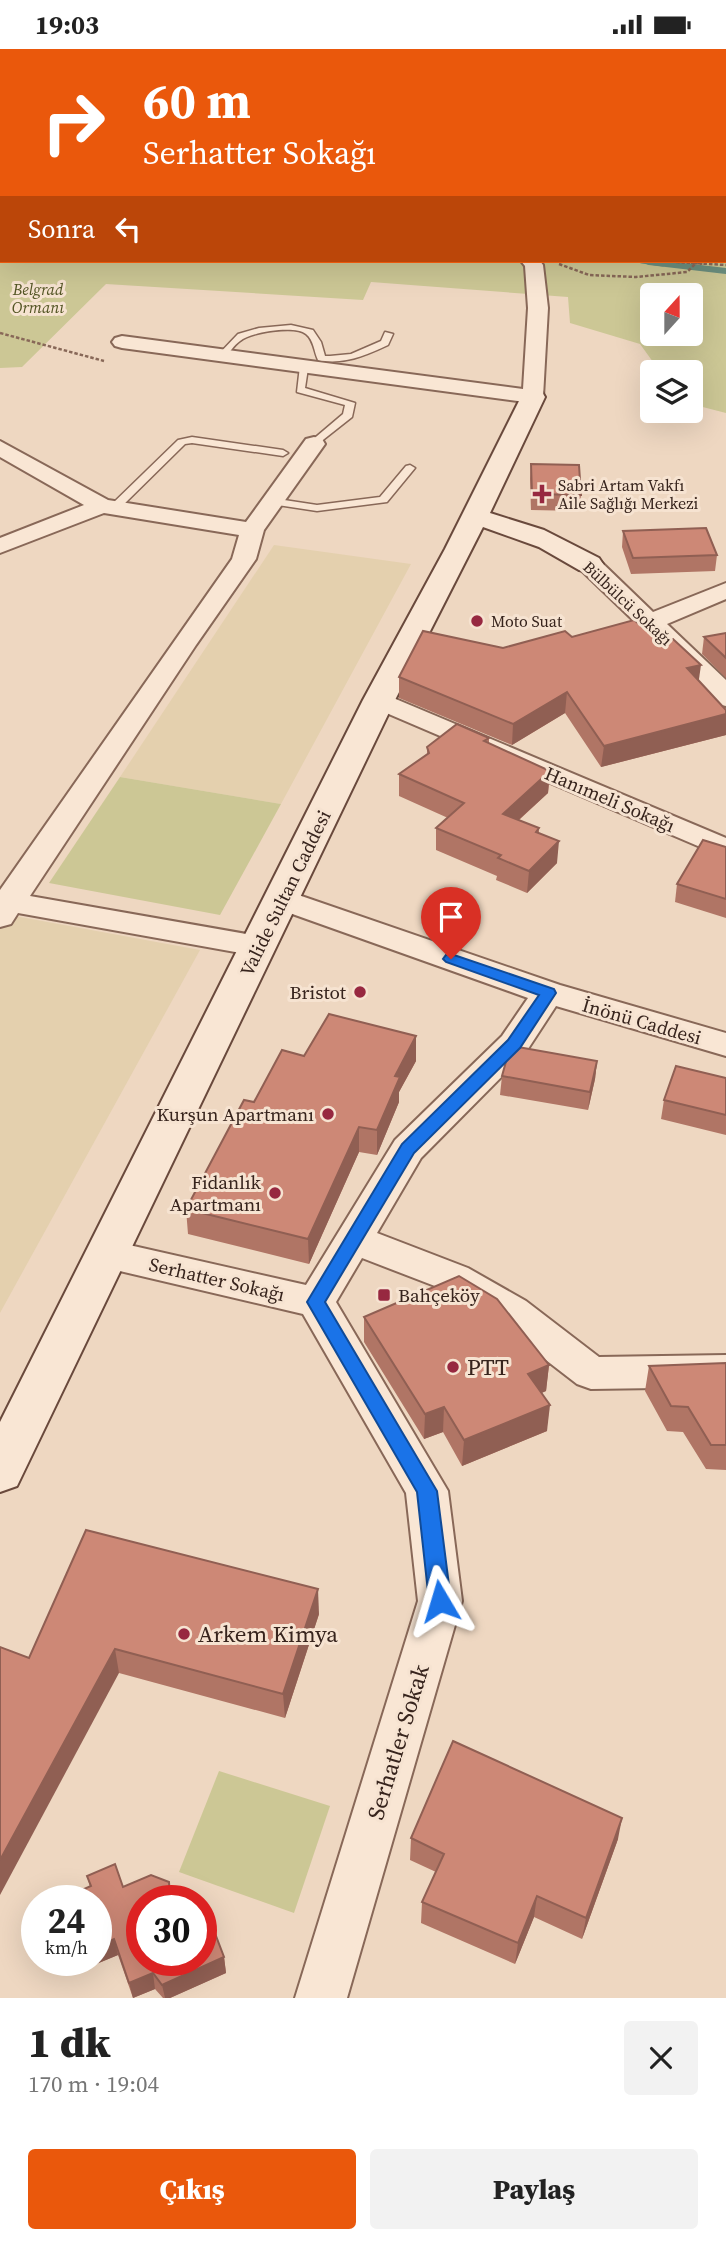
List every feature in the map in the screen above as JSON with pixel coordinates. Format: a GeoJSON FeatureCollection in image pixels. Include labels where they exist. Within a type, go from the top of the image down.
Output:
{"type":"FeatureCollection","features":[{"type":"Feature","properties":{"kind":"street","name":"Valide Sultan Caddesi"},"geometry":{"type":"LineString","coordinates":[[0,1471],[379,700],[475,517],[533,397],[538,308],[532,263]]}},
{"type":"Feature","properties":{"kind":"street"},"geometry":{"type":"LineString","coordinates":[[122,342],[303,368],[334,366],[533,397]]}},
{"type":"Feature","properties":{"kind":"street"},"geometry":{"type":"LineString","coordinates":[[258,946],[3,906],[244,559],[252,530],[314,444]]}},
{"type":"Feature","properties":{"kind":"street"},"geometry":{"type":"LineString","coordinates":[[0,448],[108,507],[252,530]]}},
{"type":"Feature","properties":{"kind":"street"},"geometry":{"type":"LineString","coordinates":[[0,545],[108,507]]}},
{"type":"Feature","properties":{"kind":"street","name":"Bülbülcü Sokağı"},"geometry":{"type":"LineString","coordinates":[[475,517],[503,524],[562,546],[589,564],[648,623],[725,693]]}},
{"type":"Feature","properties":{"kind":"street"},"geometry":{"type":"LineString","coordinates":[[648,623],[726,590]]}},
{"type":"Feature","properties":{"kind":"street","name":"Hanımeli Sokağı"},"geometry":{"type":"LineString","coordinates":[[379,700],[726,849]]}},
{"type":"Feature","properties":{"kind":"street","name":"İnönü Caddesi"},"geometry":{"type":"LineString","coordinates":[[281,899],[548,993],[726,1045]]}},
{"type":"Feature","properties":{"kind":"street"},"geometry":{"type":"LineString","coordinates":[[316,1302],[408,1149],[514,1044],[548,993]]}},
{"type":"Feature","properties":{"kind":"street"},"geometry":{"type":"LineString","coordinates":[[355,1240],[454,1278],[512,1312],[591,1373],[726,1371]]}},
{"type":"Feature","properties":{"kind":"street","name":"Serhatter Sokağı"},"geometry":{"type":"LineString","coordinates":[[107,1254],[316,1302]]}},
{"type":"Feature","properties":{"kind":"street","name":"Serhatler Sokak"},"geometry":{"type":"LineString","coordinates":[[316,1302],[427,1491],[440,1601],[321,1998]]}},
{"type":"Feature","properties":{"kind":"lane"},"geometry":{"type":"LineString","coordinates":[[222,356],[236,338],[295,326],[309,331],[319,345],[321,358],[334,366],[385,343],[388,334]]}},
{"type":"Feature","properties":{"kind":"lane"},"geometry":{"type":"LineString","coordinates":[[303,368],[300,390],[350,403],[348,415],[314,444]]}},
{"type":"Feature","properties":{"kind":"lane"},"geometry":{"type":"LineString","coordinates":[[108,507],[182,442],[191,440],[283,453]]}},
{"type":"Feature","properties":{"kind":"lane"},"geometry":{"type":"LineString","coordinates":[[271,501],[317,508],[383,500],[410,468]]}},
{"type":"Feature","properties":{"kind":"path"},"geometry":{"type":"LineString","coordinates":[[532,263],[557,263],[589,275],[636,277],[687,272],[696,263],[726,265]]}},
{"type":"Feature","properties":{"kind":"path"},"geometry":{"type":"LineString","coordinates":[[0,333],[95,359]]}},
{"type":"Feature","properties":{"kind":"shaded area"},"geometry":{"type":"Polygon","coordinates":[[[274,545],[411,564],[281,804],[120,777],[274,545]]]}},
{"type":"Feature","properties":{"kind":"shaded area"},"geometry":{"type":"Polygon","coordinates":[[[15,916],[200,950],[0,1313],[0,921],[15,916]]]}},
{"type":"Feature","properties":{"kind":"green space","name":"Belgrad Ormanı"},"geometry":{"type":"Polygon","coordinates":[[[0,263],[726,263],[726,413],[703,407],[703,360],[652,360],[642,347],[704,347],[704,283],[640,283],[640,344],[570,323],[568,297],[371,282],[363,300],[106,284],[22,367],[0,368],[0,263]]]}},
{"type":"Feature","properties":{"kind":"green space"},"geometry":{"type":"Polygon","coordinates":[[[120,777],[281,804],[220,915],[49,883],[120,777]]]}},
{"type":"Feature","properties":{"kind":"green space"},"geometry":{"type":"Polygon","coordinates":[[[219,1771],[330,1806],[294,1913],[179,1872],[219,1771]]]}},
{"type":"Feature","properties":{"kind":"building"},"geometry":{"type":"Polygon","coordinates":[[[531,464],[579,465],[581,495],[532,494],[531,464]]]}},
{"type":"Feature","properties":{"kind":"building"},"geometry":{"type":"Polygon","coordinates":[[[706,528],[717,555],[633,558],[623,531],[706,528]]]}},
{"type":"Feature","properties":{"kind":"building"},"geometry":{"type":"Polygon","coordinates":[[[634,620],[660,641],[673,639],[701,665],[687,668],[726,710],[726,714],[604,746],[567,692],[513,724],[399,677],[423,631],[503,648],[565,631],[572,637],[634,620]]]}},
{"type":"Feature","properties":{"kind":"building"},"geometry":{"type":"Polygon","coordinates":[[[726,633],[726,658],[704,637],[726,633]]]}},
{"type":"Feature","properties":{"kind":"building"},"geometry":{"type":"Polygon","coordinates":[[[457,724],[489,738],[484,741],[550,771],[503,814],[539,828],[536,832],[559,841],[529,871],[498,858],[501,855],[436,828],[464,803],[399,774],[429,753],[427,747],[457,724]]]}},
{"type":"Feature","properties":{"kind":"building"},"geometry":{"type":"Polygon","coordinates":[[[703,840],[726,847],[726,899],[677,884],[703,840]]]}},
{"type":"Feature","properties":{"kind":"building"},"geometry":{"type":"Polygon","coordinates":[[[329,1014],[416,1036],[395,1076],[400,1077],[377,1130],[359,1127],[308,1239],[186,1209],[244,1100],[254,1102],[282,1050],[304,1056],[329,1014]]]}},
{"type":"Feature","properties":{"kind":"building"},"geometry":{"type":"Polygon","coordinates":[[[518,1047],[597,1061],[590,1092],[502,1076],[507,1058],[518,1047]]]}},
{"type":"Feature","properties":{"kind":"building"},"geometry":{"type":"Polygon","coordinates":[[[676,1066],[726,1078],[726,1115],[664,1100],[676,1066]]]}},
{"type":"Feature","properties":{"kind":"building","name":"PTT"},"geometry":{"type":"Polygon","coordinates":[[[459,1276],[497,1299],[549,1365],[528,1374],[550,1405],[464,1440],[444,1407],[425,1414],[364,1317],[459,1276]]]}},
{"type":"Feature","properties":{"kind":"building"},"geometry":{"type":"Polygon","coordinates":[[[726,1363],[726,1445],[711,1445],[688,1407],[671,1406],[649,1366],[726,1363]]]}},
{"type":"Feature","properties":{"kind":"building"},"geometry":{"type":"Polygon","coordinates":[[[86,1530],[318,1589],[283,1694],[115,1649],[0,1860],[0,1647],[29,1658],[86,1530]]]}},
{"type":"Feature","properties":{"kind":"building"},"geometry":{"type":"Polygon","coordinates":[[[453,1741],[622,1818],[586,1918],[537,1896],[518,1943],[422,1902],[444,1854],[411,1838],[453,1741]]]}},
{"type":"Feature","properties":{"kind":"building"},"geometry":{"type":"Polygon","coordinates":[[[115,1864],[123,1887],[126,1886],[126,1974],[114,1939],[112,1940],[112,1885],[91,1885],[87,1876],[115,1864]]]}},
{"type":"Feature","properties":{"kind":"building"},"geometry":{"type":"Polygon","coordinates":[[[151,1875],[169,1882],[169,1885],[128,1885],[151,1875]]]}},
{"type":"Feature","properties":{"kind":"building"},"geometry":{"type":"Polygon","coordinates":[[[217,1939],[224,1957],[217,1960],[217,1939]]]}},
{"type":"Feature","properties":{"kind":"building"},"geometry":{"type":"Polygon","coordinates":[[[127,1976],[146,1976],[129,1983],[127,1976]]]}},
{"type":"Feature","properties":{"kind":"building"},"geometry":{"type":"Polygon","coordinates":[[[155,1976],[182,1976],[162,1985],[155,1976]]]}},
{"type":"Feature","properties":{"kind":"waterway"},"geometry":{"type":"LineString","coordinates":[[656,263],[663,264]]}},
{"type":"Feature","properties":{"kind":"waterway"},"geometry":{"type":"LineString","coordinates":[[658,263],[726,271]]}},
{"type":"Feature","properties":{"kind":"place","name":"Sabri Artam Vakfı Aile Sağlığı Merkezi"},"geometry":{"type":"Point","coordinates":[542,494]}},
{"type":"Feature","properties":{"kind":"place","name":"Moto Suat"},"geometry":{"type":"Point","coordinates":[477,621]}},
{"type":"Feature","properties":{"kind":"place","name":"Bristot"},"geometry":{"type":"Point","coordinates":[360,992]}},
{"type":"Feature","properties":{"kind":"place","name":"Kurşun Apartmanı"},"geometry":{"type":"Point","coordinates":[328,1114]}},
{"type":"Feature","properties":{"kind":"place","name":"Fidanlık Apartmanı"},"geometry":{"type":"Point","coordinates":[275,1193]}},
{"type":"Feature","properties":{"kind":"place","name":"Bahçeköy"},"geometry":{"type":"Point","coordinates":[384,1295]}},
{"type":"Feature","properties":{"kind":"place","name":"PTT"},"geometry":{"type":"Point","coordinates":[453,1367]}},
{"type":"Feature","properties":{"kind":"place","name":"Arkem Kimya"},"geometry":{"type":"Point","coordinates":[184,1634]}},
{"type":"Feature","properties":{"kind":"route"},"geometry":{"type":"LineString","coordinates":[[440,1601],[427,1491],[316,1302],[408,1149],[514,1044],[548,993],[451,959]]}}]}
